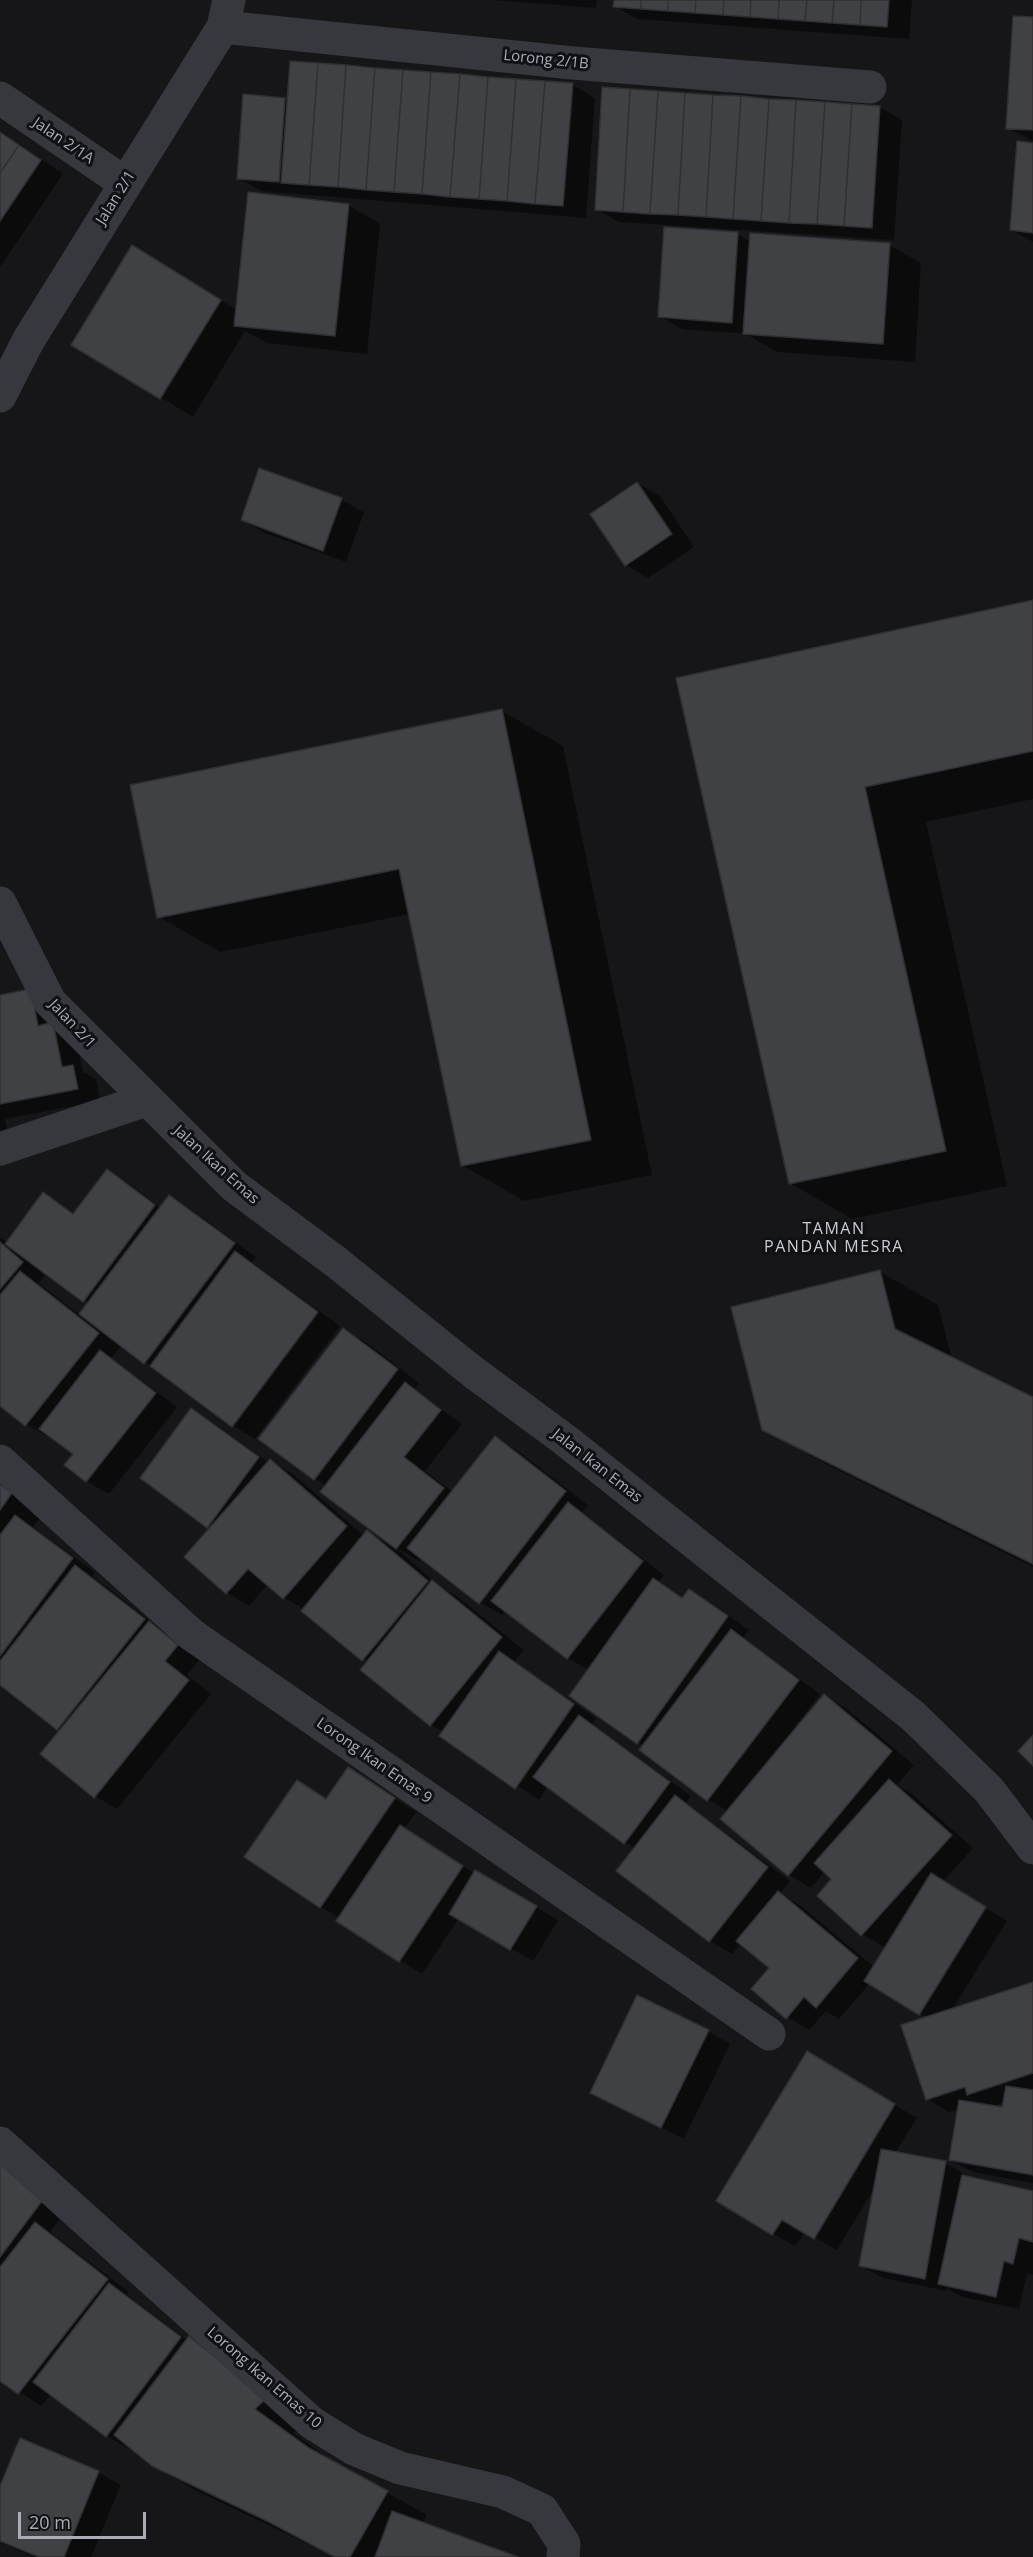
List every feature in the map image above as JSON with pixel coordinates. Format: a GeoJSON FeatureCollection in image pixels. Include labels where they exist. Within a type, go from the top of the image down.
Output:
{"type":"FeatureCollection","features":[{"type":"Feature","properties":{"kind":"street","name":"Lorong 2/1B"},"geometry":{"type":"LineString","coordinates":[[226,14],[573,63],[870,87]]}},
{"type":"Feature","properties":{"kind":"street","name":"Jalan 2/1"},"geometry":{"type":"LineString","coordinates":[[0,396],[28,341],[226,14]]}},
{"type":"Feature","properties":{"kind":"street","name":"Jalan 2/1A"},"geometry":{"type":"LineString","coordinates":[[0,98],[125,183]]}},
{"type":"Feature","properties":{"kind":"street","name":"Jalan 2/1"},"geometry":{"type":"LineString","coordinates":[[0,903],[50,1002],[146,1100]]}},
{"type":"Feature","properties":{"kind":"street"},"geometry":{"type":"LineString","coordinates":[[0,1149],[146,1100]]}},
{"type":"Feature","properties":{"kind":"street","name":"Jalan Ikan Emas"},"geometry":{"type":"LineString","coordinates":[[146,1100],[234,1186],[336,1262],[473,1372],[565,1440],[913,1716],[989,1790],[1033,1848]]}},
{"type":"Feature","properties":{"kind":"street","name":"Lorong Ikan Emas 9"},"geometry":{"type":"LineString","coordinates":[[0,1461],[192,1635],[769,2034]]}},
{"type":"Feature","properties":{"kind":"street","name":"Lorong Ikan Emas 10"},"geometry":{"type":"LineString","coordinates":[[0,2143],[312,2423],[354,2449],[400,2468],[503,2492],[542,2510],[564,2551]]}},
{"type":"Feature","properties":{"kind":"building"},"geometry":{"type":"Polygon","coordinates":[[[614,0],[641,0],[641,9],[613,7],[614,0]]]}},
{"type":"Feature","properties":{"kind":"building"},"geometry":{"type":"Polygon","coordinates":[[[641,0],[668,0],[668,11],[641,9],[641,0]]]}},
{"type":"Feature","properties":{"kind":"building"},"geometry":{"type":"Polygon","coordinates":[[[668,0],[696,0],[695,13],[668,11],[668,0]]]}},
{"type":"Feature","properties":{"kind":"building"},"geometry":{"type":"Polygon","coordinates":[[[696,0],[724,0],[723,15],[695,13],[696,0]]]}},
{"type":"Feature","properties":{"kind":"building"},"geometry":{"type":"Polygon","coordinates":[[[724,0],[751,0],[750,17],[723,15],[724,0]]]}},
{"type":"Feature","properties":{"kind":"building"},"geometry":{"type":"Polygon","coordinates":[[[751,0],[779,0],[778,19],[750,17],[751,0]]]}},
{"type":"Feature","properties":{"kind":"building"},"geometry":{"type":"Polygon","coordinates":[[[779,0],[807,0],[805,21],[778,19],[779,0]]]}},
{"type":"Feature","properties":{"kind":"building"},"geometry":{"type":"Polygon","coordinates":[[[807,0],[834,0],[832,23],[805,21],[807,0]]]}},
{"type":"Feature","properties":{"kind":"building"},"geometry":{"type":"Polygon","coordinates":[[[834,0],[861,0],[860,25],[832,23],[834,0]]]}},
{"type":"Feature","properties":{"kind":"building"},"geometry":{"type":"Polygon","coordinates":[[[861,0],[889,0],[887,27],[860,25],[861,0]]]}},
{"type":"Feature","properties":{"kind":"building"},"geometry":{"type":"Polygon","coordinates":[[[1013,16],[1033,17],[1033,130],[1006,129],[1013,16]]]}},
{"type":"Feature","properties":{"kind":"building"},"geometry":{"type":"Polygon","coordinates":[[[290,61],[318,63],[309,185],[281,183],[290,61]]]}},
{"type":"Feature","properties":{"kind":"building"},"geometry":{"type":"Polygon","coordinates":[[[318,63],[346,65],[338,187],[309,185],[318,63]]]}},
{"type":"Feature","properties":{"kind":"building"},"geometry":{"type":"Polygon","coordinates":[[[346,65],[375,68],[366,190],[338,187],[346,65]]]}},
{"type":"Feature","properties":{"kind":"building"},"geometry":{"type":"Polygon","coordinates":[[[375,68],[403,70],[394,192],[366,190],[375,68]]]}},
{"type":"Feature","properties":{"kind":"building"},"geometry":{"type":"Polygon","coordinates":[[[403,70],[431,72],[422,194],[394,192],[403,70]]]}},
{"type":"Feature","properties":{"kind":"building"},"geometry":{"type":"Polygon","coordinates":[[[431,72],[460,74],[450,197],[422,194],[431,72]]]}},
{"type":"Feature","properties":{"kind":"building"},"geometry":{"type":"Polygon","coordinates":[[[460,74],[488,77],[479,199],[450,197],[460,74]]]}},
{"type":"Feature","properties":{"kind":"building"},"geometry":{"type":"Polygon","coordinates":[[[488,77],[516,79],[507,201],[479,199],[488,77]]]}},
{"type":"Feature","properties":{"kind":"building"},"geometry":{"type":"Polygon","coordinates":[[[516,79],[545,81],[535,204],[507,201],[516,79]]]}},
{"type":"Feature","properties":{"kind":"building"},"geometry":{"type":"Polygon","coordinates":[[[545,81],[573,83],[563,206],[535,204],[545,81]]]}},
{"type":"Feature","properties":{"kind":"building"},"geometry":{"type":"Polygon","coordinates":[[[602,87],[630,89],[623,212],[595,210],[602,87]]]}},
{"type":"Feature","properties":{"kind":"building"},"geometry":{"type":"Polygon","coordinates":[[[630,89],[658,91],[650,214],[623,212],[630,89]]]}},
{"type":"Feature","properties":{"kind":"building"},"geometry":{"type":"Polygon","coordinates":[[[658,91],[685,93],[678,215],[650,214],[658,91]]]}},
{"type":"Feature","properties":{"kind":"building"},"geometry":{"type":"Polygon","coordinates":[[[685,93],[713,95],[706,217],[678,215],[685,93]]]}},
{"type":"Feature","properties":{"kind":"building"},"geometry":{"type":"Polygon","coordinates":[[[243,94],[285,98],[279,182],[237,179],[243,94]]]}},
{"type":"Feature","properties":{"kind":"building"},"geometry":{"type":"Polygon","coordinates":[[[713,95],[741,96],[733,219],[706,217],[713,95]]]}},
{"type":"Feature","properties":{"kind":"building"},"geometry":{"type":"Polygon","coordinates":[[[741,96],[769,99],[761,221],[733,219],[741,96]]]}},
{"type":"Feature","properties":{"kind":"building"},"geometry":{"type":"Polygon","coordinates":[[[769,99],[796,100],[789,223],[761,221],[769,99]]]}},
{"type":"Feature","properties":{"kind":"building"},"geometry":{"type":"Polygon","coordinates":[[[796,100],[825,102],[817,224],[789,223],[796,100]]]}},
{"type":"Feature","properties":{"kind":"building"},"geometry":{"type":"Polygon","coordinates":[[[825,102],[852,104],[844,226],[817,224],[825,102]]]}},
{"type":"Feature","properties":{"kind":"building"},"geometry":{"type":"Polygon","coordinates":[[[852,104],[880,106],[872,228],[844,226],[852,104]]]}},
{"type":"Feature","properties":{"kind":"building"},"geometry":{"type":"Polygon","coordinates":[[[0,132],[19,145],[0,173],[0,132]]]}},
{"type":"Feature","properties":{"kind":"building"},"geometry":{"type":"Polygon","coordinates":[[[1017,141],[1033,143],[1033,233],[1010,230],[1017,141]]]}},
{"type":"Feature","properties":{"kind":"building"},"geometry":{"type":"Polygon","coordinates":[[[19,145],[41,160],[0,221],[0,173],[19,145]]]}},
{"type":"Feature","properties":{"kind":"building"},"geometry":{"type":"Polygon","coordinates":[[[248,192],[349,204],[335,336],[234,326],[248,192]]]}},
{"type":"Feature","properties":{"kind":"building"},"geometry":{"type":"Polygon","coordinates":[[[664,227],[738,232],[732,323],[658,317],[664,227]]]}},
{"type":"Feature","properties":{"kind":"building"},"geometry":{"type":"Polygon","coordinates":[[[750,233],[890,243],[883,344],[743,334],[750,233]]]}},
{"type":"Feature","properties":{"kind":"building"},"geometry":{"type":"Polygon","coordinates":[[[132,245],[221,300],[160,399],[71,345],[132,245]]]}},
{"type":"Feature","properties":{"kind":"building"},"geometry":{"type":"Polygon","coordinates":[[[259,468],[342,498],[323,551],[241,520],[259,468]]]}},
{"type":"Feature","properties":{"kind":"building"},"geometry":{"type":"Polygon","coordinates":[[[637,482],[672,534],[625,566],[590,514],[637,482]]]}},
{"type":"Feature","properties":{"kind":"building"},"geometry":{"type":"Polygon","coordinates":[[[1033,600],[1033,751],[865,787],[946,1151],[789,1184],[676,678],[1033,600]]]}},
{"type":"Feature","properties":{"kind":"building"},"geometry":{"type":"Polygon","coordinates":[[[502,709],[591,1140],[461,1166],[399,869],[157,918],[130,785],[502,709]]]}},
{"type":"Feature","properties":{"kind":"building"},"geometry":{"type":"Polygon","coordinates":[[[31,989],[38,1026],[53,1022],[62,1067],[73,1065],[78,1089],[0,1104],[0,995],[31,989]]]}},
{"type":"Feature","properties":{"kind":"building"},"geometry":{"type":"Polygon","coordinates":[[[107,1169],[155,1205],[83,1302],[5,1244],[43,1192],[73,1214],[107,1169]]]}},
{"type":"Feature","properties":{"kind":"building"},"geometry":{"type":"Polygon","coordinates":[[[169,1195],[235,1243],[144,1364],[79,1314],[169,1195]]]}},
{"type":"Feature","properties":{"kind":"building"},"geometry":{"type":"Polygon","coordinates":[[[0,1242],[23,1262],[0,1289],[0,1242]]]}},
{"type":"Feature","properties":{"kind":"building"},"geometry":{"type":"Polygon","coordinates":[[[235,1251],[318,1312],[232,1427],[150,1366],[235,1251]]]}},
{"type":"Feature","properties":{"kind":"building"},"geometry":{"type":"Polygon","coordinates":[[[880,1270],[895,1329],[1033,1397],[1033,1564],[762,1430],[731,1307],[880,1270]]]}},
{"type":"Feature","properties":{"kind":"building"},"geometry":{"type":"Polygon","coordinates":[[[20,1271],[99,1333],[25,1426],[0,1406],[0,1295],[20,1271]]]}},
{"type":"Feature","properties":{"kind":"building"},"geometry":{"type":"Polygon","coordinates":[[[343,1328],[398,1369],[314,1480],[258,1439],[343,1328]]]}},
{"type":"Feature","properties":{"kind":"building"},"geometry":{"type":"Polygon","coordinates":[[[100,1350],[156,1393],[86,1482],[64,1465],[73,1454],[39,1429],[100,1350]]]}},
{"type":"Feature","properties":{"kind":"building"},"geometry":{"type":"Polygon","coordinates":[[[405,1382],[441,1410],[404,1457],[444,1488],[396,1549],[320,1492],[405,1382]]]}},
{"type":"Feature","properties":{"kind":"building"},"geometry":{"type":"Polygon","coordinates":[[[191,1408],[259,1457],[207,1528],[140,1478],[191,1408]]]}},
{"type":"Feature","properties":{"kind":"building"},"geometry":{"type":"Polygon","coordinates":[[[495,1436],[566,1491],[479,1604],[407,1548],[495,1436]]]}},
{"type":"Feature","properties":{"kind":"building"},"geometry":{"type":"Polygon","coordinates":[[[270,1459],[347,1526],[283,1599],[248,1569],[226,1594],[184,1557],[270,1459]]]}},
{"type":"Feature","properties":{"kind":"building"},"geometry":{"type":"Polygon","coordinates":[[[0,1484],[12,1493],[0,1510],[0,1484]]]}},
{"type":"Feature","properties":{"kind":"building"},"geometry":{"type":"Polygon","coordinates":[[[568,1502],[643,1561],[567,1659],[491,1601],[568,1502]]]}},
{"type":"Feature","properties":{"kind":"building"},"geometry":{"type":"Polygon","coordinates":[[[15,1515],[73,1558],[0,1656],[0,1535],[15,1515]]]}},
{"type":"Feature","properties":{"kind":"building"},"geometry":{"type":"Polygon","coordinates":[[[367,1530],[428,1581],[362,1661],[301,1611],[367,1530]]]}},
{"type":"Feature","properties":{"kind":"building"},"geometry":{"type":"Polygon","coordinates":[[[75,1565],[145,1619],[57,1730],[0,1685],[0,1661],[75,1565]]]}},
{"type":"Feature","properties":{"kind":"building"},"geometry":{"type":"Polygon","coordinates":[[[653,1578],[682,1598],[689,1589],[728,1616],[637,1744],[569,1696],[653,1578]]]}},
{"type":"Feature","properties":{"kind":"building"},"geometry":{"type":"Polygon","coordinates":[[[432,1580],[502,1637],[430,1726],[360,1670],[432,1580]]]}},
{"type":"Feature","properties":{"kind":"building"},"geometry":{"type":"Polygon","coordinates":[[[149,1621],[178,1645],[165,1661],[189,1680],[94,1798],[40,1754],[149,1621]]]}},
{"type":"Feature","properties":{"kind":"building"},"geometry":{"type":"Polygon","coordinates":[[[731,1629],[799,1680],[707,1801],[639,1750],[731,1629]]]}},
{"type":"Feature","properties":{"kind":"building"},"geometry":{"type":"Polygon","coordinates":[[[499,1651],[574,1704],[515,1789],[439,1736],[499,1651]]]}},
{"type":"Feature","properties":{"kind":"building"},"geometry":{"type":"Polygon","coordinates":[[[824,1694],[892,1751],[788,1876],[720,1819],[824,1694]]]}},
{"type":"Feature","properties":{"kind":"building"},"geometry":{"type":"Polygon","coordinates":[[[579,1715],[670,1782],[624,1844],[533,1777],[579,1715]]]}},
{"type":"Feature","properties":{"kind":"building"},"geometry":{"type":"Polygon","coordinates":[[[1033,1735],[1033,1766],[1018,1751],[1033,1735]]]}},
{"type":"Feature","properties":{"kind":"building"},"geometry":{"type":"Polygon","coordinates":[[[348,1767],[395,1798],[320,1908],[244,1857],[297,1780],[326,1799],[348,1767]]]}},
{"type":"Feature","properties":{"kind":"building"},"geometry":{"type":"Polygon","coordinates":[[[889,1779],[952,1835],[861,1936],[817,1896],[831,1879],[814,1863],[889,1779]]]}},
{"type":"Feature","properties":{"kind":"building"},"geometry":{"type":"Polygon","coordinates":[[[675,1795],[768,1867],[709,1942],[616,1871],[675,1795]]]}},
{"type":"Feature","properties":{"kind":"building"},"geometry":{"type":"Polygon","coordinates":[[[400,1825],[463,1866],[399,1962],[336,1921],[400,1825]]]}},
{"type":"Feature","properties":{"kind":"building"},"geometry":{"type":"Polygon","coordinates":[[[475,1870],[537,1906],[510,1950],[449,1914],[475,1870]]]}},
{"type":"Feature","properties":{"kind":"building"},"geometry":{"type":"Polygon","coordinates":[[[931,1873],[986,1907],[919,2015],[864,1981],[931,1873]]]}},
{"type":"Feature","properties":{"kind":"building"},"geometry":{"type":"Polygon","coordinates":[[[778,1891],[858,1958],[816,2008],[804,1997],[786,2019],[751,1989],[769,1968],[736,1941],[778,1891]]]}},
{"type":"Feature","properties":{"kind":"building"},"geometry":{"type":"Polygon","coordinates":[[[1033,1982],[1033,2073],[967,2095],[965,2087],[926,2100],[901,2025],[1033,1982]]]}},
{"type":"Feature","properties":{"kind":"building"},"geometry":{"type":"Polygon","coordinates":[[[637,1995],[709,2030],[661,2128],[590,2093],[637,1995]]]}},
{"type":"Feature","properties":{"kind":"building"},"geometry":{"type":"Polygon","coordinates":[[[807,2051],[895,2104],[814,2239],[782,2220],[772,2235],[716,2201],[807,2051]]]}},
{"type":"Feature","properties":{"kind":"building"},"geometry":{"type":"Polygon","coordinates":[[[1006,2086],[1033,2090],[1033,2175],[949,2160],[959,2100],[1002,2107],[1006,2086]]]}},
{"type":"Feature","properties":{"kind":"building"},"geometry":{"type":"Polygon","coordinates":[[[881,2149],[946,2161],[925,2279],[859,2266],[881,2149]]]}},
{"type":"Feature","properties":{"kind":"building"},"geometry":{"type":"Polygon","coordinates":[[[0,2157],[48,2193],[0,2257],[0,2157]]]}},
{"type":"Feature","properties":{"kind":"building"},"geometry":{"type":"Polygon","coordinates":[[[962,2175],[1033,2191],[1033,2242],[1019,2238],[1013,2264],[1004,2261],[996,2297],[938,2284],[962,2175]]]}},
{"type":"Feature","properties":{"kind":"building"},"geometry":{"type":"Polygon","coordinates":[[[35,2222],[108,2279],[18,2394],[0,2381],[0,2267],[35,2222]]]}},
{"type":"Feature","properties":{"kind":"building"},"geometry":{"type":"Polygon","coordinates":[[[109,2283],[181,2337],[106,2437],[33,2382],[109,2283]]]}},
{"type":"Feature","properties":{"kind":"building"},"geometry":{"type":"Polygon","coordinates":[[[189,2336],[266,2399],[255,2409],[309,2448],[388,2491],[350,2557],[335,2557],[269,2522],[152,2466],[114,2435],[189,2336]]]}},
{"type":"Feature","properties":{"kind":"building"},"geometry":{"type":"Polygon","coordinates":[[[20,2438],[99,2471],[64,2557],[39,2557],[0,2541],[0,2486],[20,2438]]]}},
{"type":"Feature","properties":{"kind":"building"},"geometry":{"type":"Polygon","coordinates":[[[392,2511],[518,2557],[375,2557],[392,2511]]]}},
{"type":"Feature","properties":{"kind":"district","name":"TAMAN PANDAN MESRA"},"geometry":{"type":"Point","coordinates":[834,1238]}}]}
